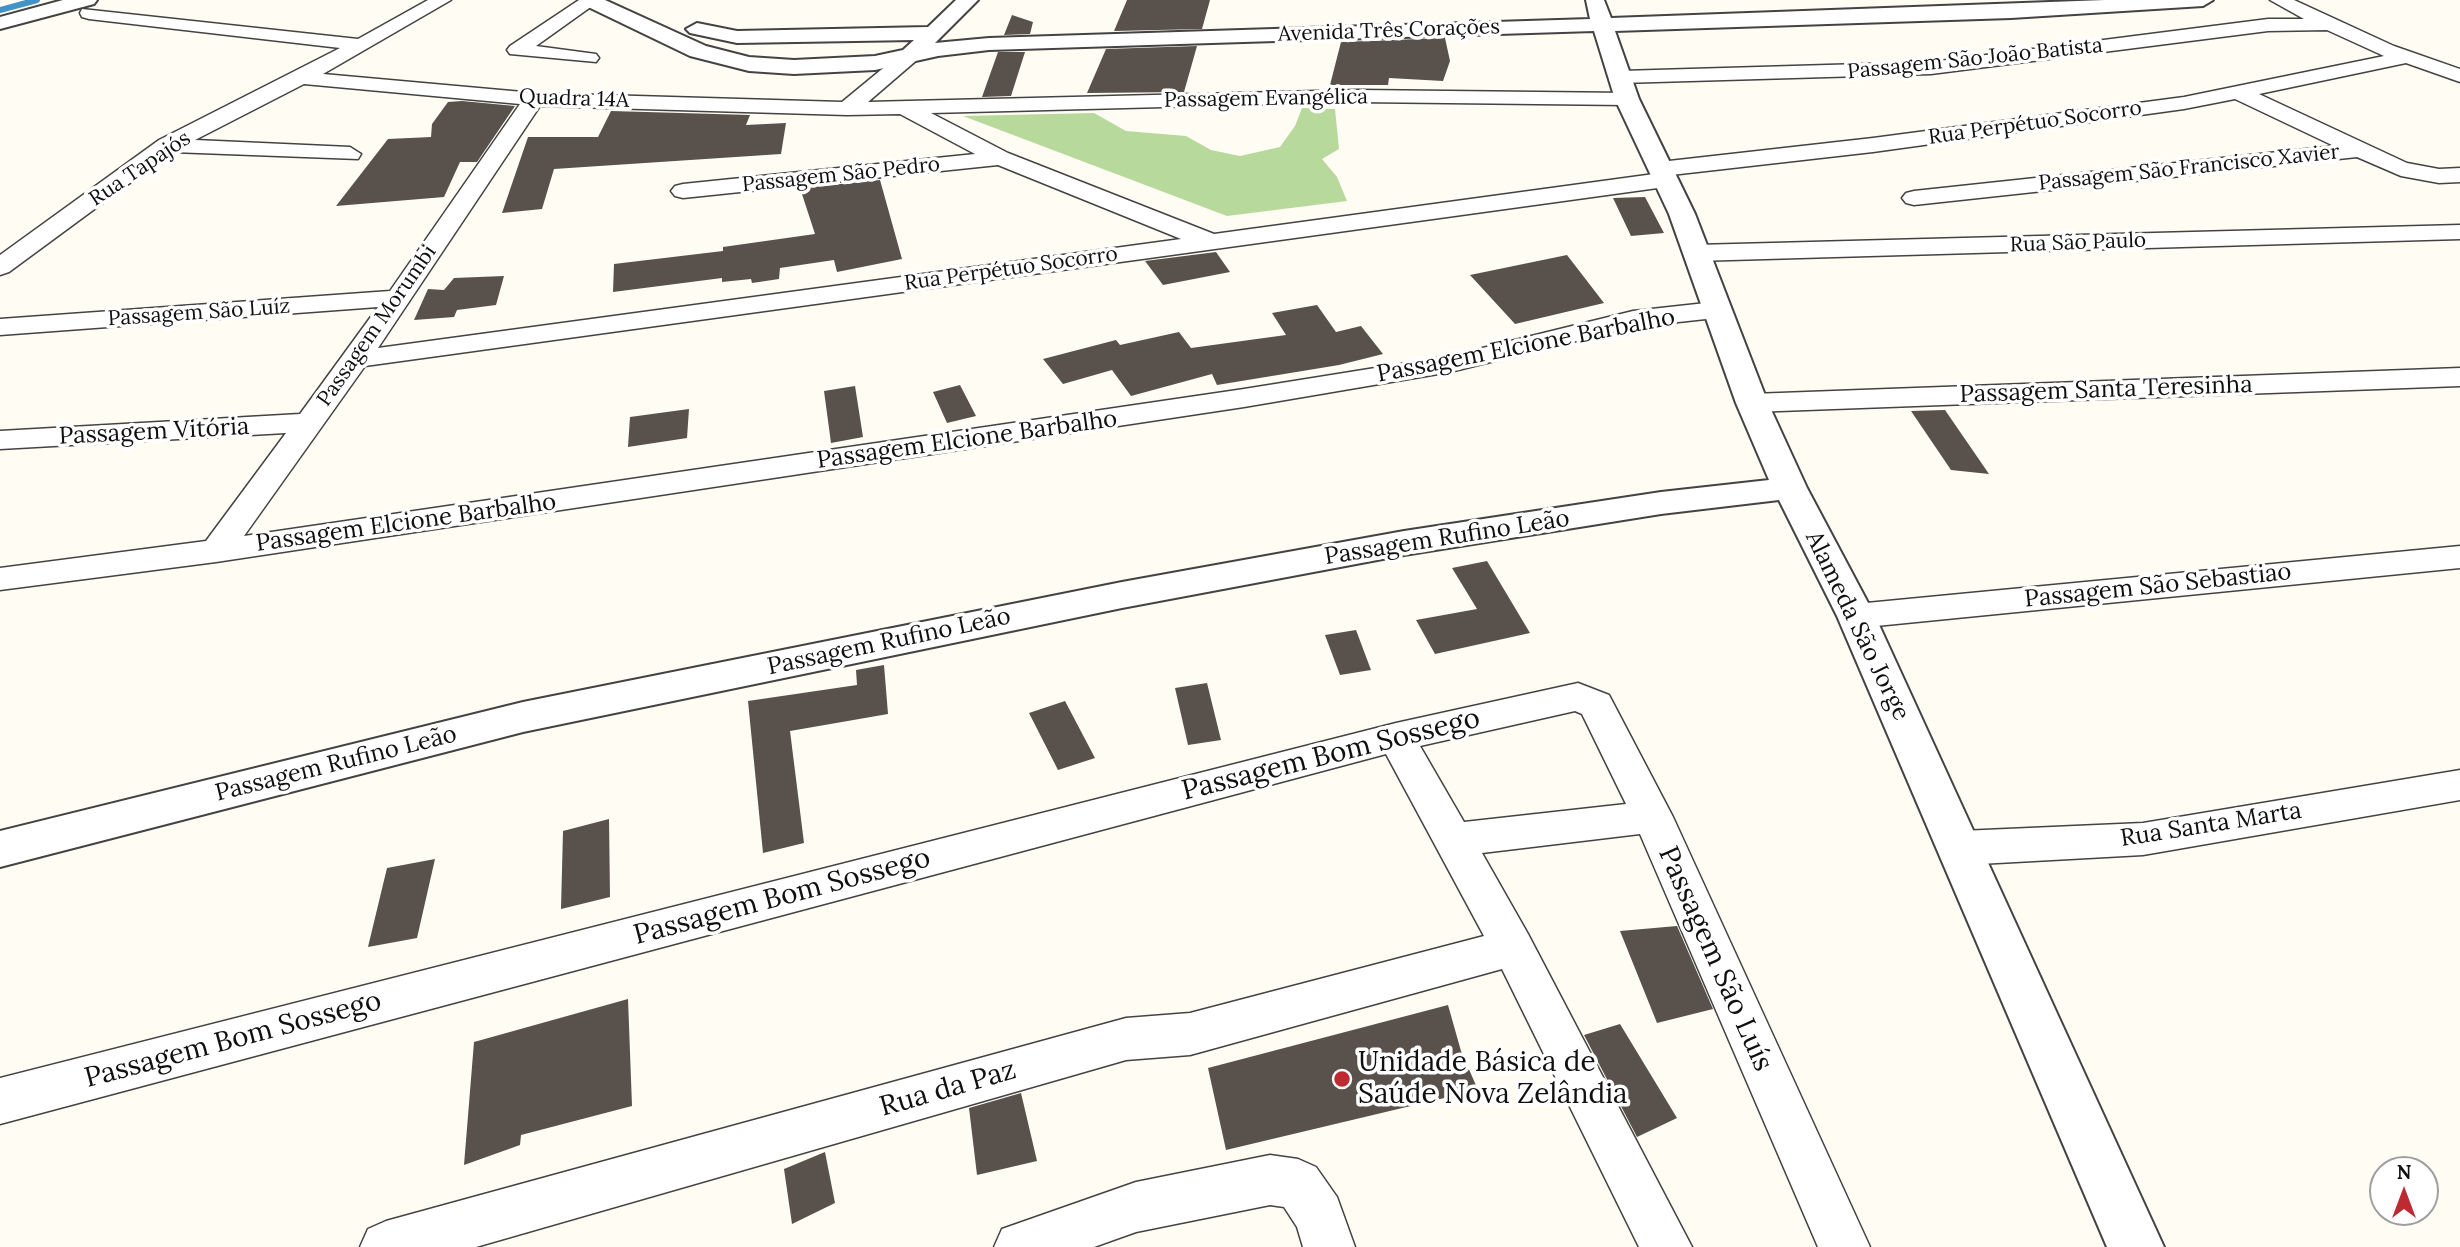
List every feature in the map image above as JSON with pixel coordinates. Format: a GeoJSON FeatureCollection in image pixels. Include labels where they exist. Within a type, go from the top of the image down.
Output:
{"type":"FeatureCollection","features":[{"type":"Feature","properties":{"kind":"street","name":"Rua Tapajós"},"geometry":{"type":"LineString","coordinates":[[0,267],[167,145],[301,78],[442,0]]}},
{"type":"Feature","properties":{"kind":"street"},"geometry":{"type":"LineString","coordinates":[[588,0],[517,50],[590,58]]}},
{"type":"Feature","properties":{"kind":"street","name":"Avenida Três Corações"},"geometry":{"type":"LineString","coordinates":[[588,0],[698,51],[749,64],[794,67],[884,61],[989,44],[1599,12],[2011,12],[2203,0]]}},
{"type":"Feature","properties":{"kind":"street","name":"Avenida Três Corações"},"geometry":{"type":"LineString","coordinates":[[640,0],[704,32],[737,37],[772,37],[2027,0]]}},
{"type":"Feature","properties":{"kind":"street"},"geometry":{"type":"LineString","coordinates":[[847,109],[911,55],[968,0]]}},
{"type":"Feature","properties":{"kind":"street"},"geometry":{"type":"LineString","coordinates":[[2278,0],[2327,24],[2460,76]]}},
{"type":"Feature","properties":{"kind":"street"},"geometry":{"type":"LineString","coordinates":[[0,23],[88,7],[362,45]]}},
{"type":"Feature","properties":{"kind":"street","name":"Alameda São Jorge"},"geometry":{"type":"LineString","coordinates":[[1599,12],[1624,88],[1696,253],[1715,310],[1752,403],[1790,488],[1856,616],[2136,1247]]}},
{"type":"Feature","properties":{"kind":"street","name":"Passagem São João Batista"},"geometry":{"type":"LineString","coordinates":[[1624,88],[1931,68],[2268,25],[2327,24]]}},
{"type":"Feature","properties":{"kind":"street"},"geometry":{"type":"LineString","coordinates":[[877,35],[893,46],[892,53],[884,61]]}},
{"type":"Feature","properties":{"kind":"street"},"geometry":{"type":"LineString","coordinates":[[749,64],[752,50],[772,37]]}},
{"type":"Feature","properties":{"kind":"street","name":"Rua Perpétuo Socorro"},"geometry":{"type":"LineString","coordinates":[[356,359],[1211,242],[1663,174],[2240,93],[2408,57]]}},
{"type":"Feature","properties":{"kind":"street"},"geometry":{"type":"LineString","coordinates":[[773,107],[794,67]]}},
{"type":"Feature","properties":{"kind":"street","name":"Quadra 14A"},"geometry":{"type":"LineString","coordinates":[[301,78],[534,99],[847,109]]}},
{"type":"Feature","properties":{"kind":"street","name":"Passagem Evangélica"},"geometry":{"type":"LineString","coordinates":[[847,109],[1624,88]]}},
{"type":"Feature","properties":{"kind":"street"},"geometry":{"type":"LineString","coordinates":[[2240,93],[2360,150]]}},
{"type":"Feature","properties":{"kind":"street","name":"Passagem Morumbi"},"geometry":{"type":"LineString","coordinates":[[216,551],[356,359],[534,99]]}},
{"type":"Feature","properties":{"kind":"street","name":"Passagem Evangélica"},"geometry":{"type":"LineString","coordinates":[[905,109],[1000,158],[1211,242]]}},
{"type":"Feature","properties":{"kind":"street"},"geometry":{"type":"LineString","coordinates":[[167,145],[350,154]]}},
{"type":"Feature","properties":{"kind":"street","name":"Passagem São Francisco Xavier"},"geometry":{"type":"LineString","coordinates":[[1914,198],[2360,150],[2401,169],[2439,176],[2460,175]]}},
{"type":"Feature","properties":{"kind":"street","name":"Passagem São Pedro"},"geometry":{"type":"LineString","coordinates":[[683,191],[1000,158]]}},
{"type":"Feature","properties":{"kind":"street","name":"Rua São Paulo"},"geometry":{"type":"LineString","coordinates":[[1696,253],[2460,232]]}},
{"type":"Feature","properties":{"kind":"street","name":"Passagem São Luíz"},"geometry":{"type":"LineString","coordinates":[[0,327],[398,298]]}},
{"type":"Feature","properties":{"kind":"street","name":"Passagem Elcione Barbalho"},"geometry":{"type":"LineString","coordinates":[[0,579],[216,551],[1244,398],[1450,364],[1633,319],[1715,310]]}},
{"type":"Feature","properties":{"kind":"street","name":"Passagem Santa Teresinha"},"geometry":{"type":"LineString","coordinates":[[1752,403],[2460,377]]}},
{"type":"Feature","properties":{"kind":"street","name":"Passagem Vitória"},"geometry":{"type":"LineString","coordinates":[[0,440],[307,423]]}},
{"type":"Feature","properties":{"kind":"street","name":"Passagem Rufino Leão"},"geometry":{"type":"LineString","coordinates":[[0,849],[523,717],[1122,594],[1404,543],[1661,503],[1790,488]]}},
{"type":"Feature","properties":{"kind":"street","name":"Passagem São Sebastiao"},"geometry":{"type":"LineString","coordinates":[[1856,616],[2460,557]]}},
{"type":"Feature","properties":{"kind":"street","name":"Passagem São Luís"},"geometry":{"type":"LineString","coordinates":[[1564,698],[1578,696],[1597,705],[1653,817],[1844,1247]]}},
{"type":"Feature","properties":{"kind":"street","name":"Passagem Bom Sossego"},"geometry":{"type":"LineString","coordinates":[[0,1101],[1396,737],[1564,698]]}},
{"type":"Feature","properties":{"kind":"street"},"geometry":{"type":"LineString","coordinates":[[1396,737],[1513,947],[1666,1247]]}},
{"type":"Feature","properties":{"kind":"street","name":"Rua Santa Marta"},"geometry":{"type":"LineString","coordinates":[[1961,848],[2143,839],[2460,785]]}},
{"type":"Feature","properties":{"kind":"street"},"geometry":{"type":"LineString","coordinates":[[1455,841],[1653,817]]}},
{"type":"Feature","properties":{"kind":"street","name":"Rua da Paz"},"geometry":{"type":"LineString","coordinates":[[386,1247],[1126,1039],[1190,1034],[1513,947]]}},
{"type":"Feature","properties":{"kind":"street"},"geometry":{"type":"LineString","coordinates":[[1020,1247],[1136,1207],[1270,1180],[1298,1184],[1324,1231]]}},
{"type":"Feature","properties":{"kind":"green space"},"geometry":{"type":"Polygon","coordinates":[[[1302,108],[1335,109],[1339,149],[1322,159],[1337,177],[1347,201],[1227,216],[963,116],[1094,113],[1126,131],[1186,136],[1211,150],[1240,156],[1280,147],[1295,126],[1302,108]]]}},
{"type":"Feature","properties":{"kind":"building"},"geometry":{"type":"Polygon","coordinates":[[[1127,0],[1210,0],[1202,29],[1114,31],[1127,0]]]}},
{"type":"Feature","properties":{"kind":"building"},"geometry":{"type":"Polygon","coordinates":[[[1012,15],[1033,22],[1030,34],[1004,35],[1012,15]]]}},
{"type":"Feature","properties":{"kind":"building"},"geometry":{"type":"Polygon","coordinates":[[[1445,38],[1450,61],[1443,81],[1389,78],[1388,85],[1330,85],[1341,42],[1445,38]]]}},
{"type":"Feature","properties":{"kind":"building"},"geometry":{"type":"Polygon","coordinates":[[[1197,46],[1184,92],[1087,93],[1106,49],[1197,46]]]}},
{"type":"Feature","properties":{"kind":"building"},"geometry":{"type":"Polygon","coordinates":[[[998,52],[1025,52],[1011,96],[982,97],[998,52]]]}},
{"type":"Feature","properties":{"kind":"building"},"geometry":{"type":"Polygon","coordinates":[[[448,102],[515,106],[477,162],[460,162],[444,197],[336,206],[388,139],[431,137],[432,124],[448,102]]]}},
{"type":"Feature","properties":{"kind":"building"},"geometry":{"type":"Polygon","coordinates":[[[611,111],[750,115],[746,125],[786,123],[781,154],[554,169],[542,209],[502,213],[528,137],[598,137],[611,111]]]}},
{"type":"Feature","properties":{"kind":"building"},"geometry":{"type":"Polygon","coordinates":[[[880,180],[902,259],[837,272],[834,260],[780,268],[779,279],[752,283],[751,279],[722,282],[722,278],[613,292],[614,264],[723,251],[723,247],[815,234],[800,188],[880,180]]]}},
{"type":"Feature","properties":{"kind":"building"},"geometry":{"type":"Polygon","coordinates":[[[1645,197],[1664,233],[1631,236],[1613,198],[1645,197]]]}},
{"type":"Feature","properties":{"kind":"building"},"geometry":{"type":"Polygon","coordinates":[[[1216,252],[1230,272],[1163,285],[1145,261],[1216,252]]]}},
{"type":"Feature","properties":{"kind":"building"},"geometry":{"type":"Polygon","coordinates":[[[1567,255],[1604,303],[1515,324],[1470,275],[1567,255]]]}},
{"type":"Feature","properties":{"kind":"building"},"geometry":{"type":"Polygon","coordinates":[[[504,276],[496,305],[457,310],[454,317],[414,320],[428,289],[444,290],[454,278],[504,276]]]}},
{"type":"Feature","properties":{"kind":"building"},"geometry":{"type":"Polygon","coordinates":[[[1317,305],[1336,332],[1361,326],[1383,354],[1339,365],[1217,385],[1212,374],[1131,396],[1112,370],[1063,384],[1043,359],[1116,340],[1120,345],[1179,332],[1191,348],[1286,335],[1272,313],[1317,305]]]}},
{"type":"Feature","properties":{"kind":"building"},"geometry":{"type":"Polygon","coordinates":[[[960,385],[976,416],[947,423],[933,392],[960,385]]]}},
{"type":"Feature","properties":{"kind":"building"},"geometry":{"type":"Polygon","coordinates":[[[855,386],[863,437],[831,443],[824,391],[855,386]]]}},
{"type":"Feature","properties":{"kind":"building"},"geometry":{"type":"Polygon","coordinates":[[[689,409],[687,438],[628,447],[630,417],[689,409]]]}},
{"type":"Feature","properties":{"kind":"building"},"geometry":{"type":"Polygon","coordinates":[[[1945,410],[1989,474],[1951,470],[1911,411],[1945,410]]]}},
{"type":"Feature","properties":{"kind":"building"},"geometry":{"type":"Polygon","coordinates":[[[1487,561],[1530,633],[1435,654],[1416,620],[1477,609],[1452,568],[1487,561]]]}},
{"type":"Feature","properties":{"kind":"building"},"geometry":{"type":"Polygon","coordinates":[[[1356,630],[1371,670],[1340,675],[1325,635],[1356,630]]]}},
{"type":"Feature","properties":{"kind":"building"},"geometry":{"type":"Polygon","coordinates":[[[884,665],[888,714],[790,731],[804,843],[763,853],[748,701],[857,685],[856,670],[884,665]]]}},
{"type":"Feature","properties":{"kind":"building"},"geometry":{"type":"Polygon","coordinates":[[[1207,683],[1221,740],[1188,745],[1175,688],[1207,683]]]}},
{"type":"Feature","properties":{"kind":"building"},"geometry":{"type":"Polygon","coordinates":[[[1065,701],[1095,758],[1058,770],[1029,713],[1065,701]]]}},
{"type":"Feature","properties":{"kind":"building"},"geometry":{"type":"Polygon","coordinates":[[[609,819],[610,897],[561,909],[563,831],[609,819]]]}},
{"type":"Feature","properties":{"kind":"building"},"geometry":{"type":"Polygon","coordinates":[[[435,859],[417,938],[368,947],[387,868],[435,859]]]}},
{"type":"Feature","properties":{"kind":"building"},"geometry":{"type":"Polygon","coordinates":[[[1677,926],[1713,1009],[1657,1023],[1620,931],[1677,926]]]}},
{"type":"Feature","properties":{"kind":"building"},"geometry":{"type":"Polygon","coordinates":[[[628,999],[632,1106],[521,1135],[520,1145],[464,1165],[474,1042],[628,999]]]}},
{"type":"Feature","properties":{"kind":"building","name":"Unidade Básica de Saúde Nova Zelândia"},"geometry":{"type":"Polygon","coordinates":[[[1448,1005],[1461,1051],[1478,1090],[1226,1150],[1208,1068],[1448,1005]]]}},
{"type":"Feature","properties":{"kind":"building"},"geometry":{"type":"Polygon","coordinates":[[[1620,1024],[1677,1118],[1637,1137],[1584,1035],[1620,1024]]]}},
{"type":"Feature","properties":{"kind":"building"},"geometry":{"type":"Polygon","coordinates":[[[1021,1093],[1037,1161],[977,1175],[969,1108],[1021,1093]]]}},
{"type":"Feature","properties":{"kind":"building"},"geometry":{"type":"Polygon","coordinates":[[[825,1152],[835,1203],[792,1224],[784,1169],[825,1152]]]}},
{"type":"Feature","properties":{"kind":"waterway"},"geometry":{"type":"LineString","coordinates":[[0,10],[37,0]]}},
{"type":"Feature","properties":{"kind":"place","name":"Unidade Básica de Saúde Nova Zelândia"},"geometry":{"type":"Point","coordinates":[1342,1079]}}]}
